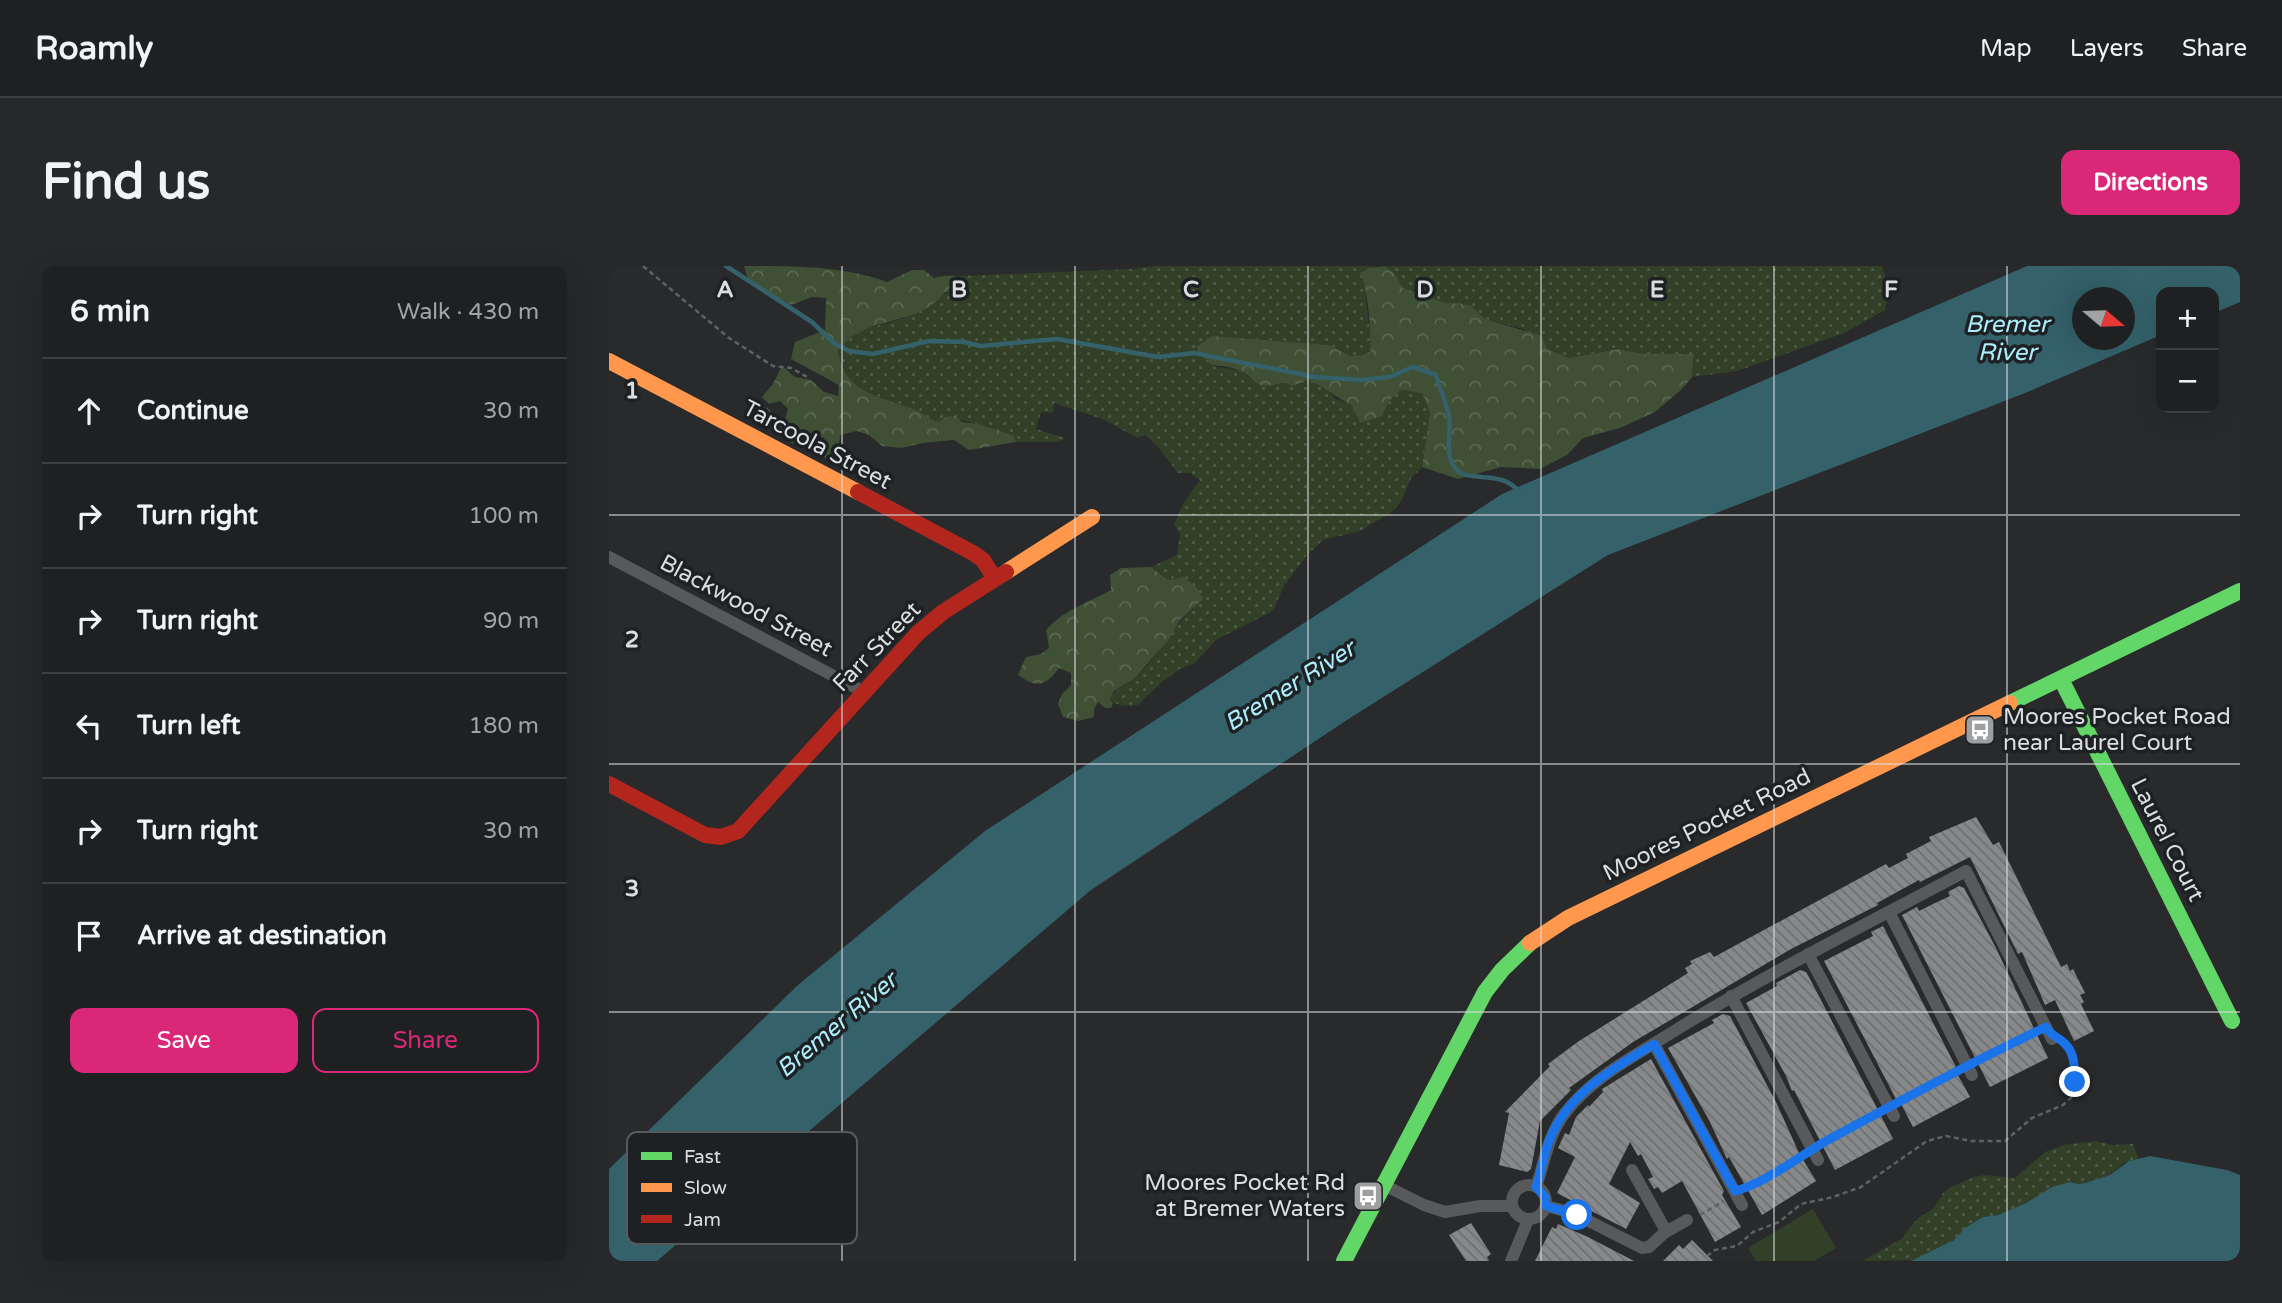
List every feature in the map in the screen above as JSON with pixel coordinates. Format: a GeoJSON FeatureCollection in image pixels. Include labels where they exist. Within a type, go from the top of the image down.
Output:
{"type":"FeatureCollection","features":[{"type":"Feature","properties":{"kind":"street","name":"Tarcoola Street"},"geometry":{"type":"LineString","coordinates":[[609,361],[972,553],[983,560],[995,579]]}},
{"type":"Feature","properties":{"kind":"street","name":"Farr Street"},"geometry":{"type":"LineString","coordinates":[[609,784],[705,835],[720,837],[738,831],[918,633],[943,612],[1092,517]]}},
{"type":"Feature","properties":{"kind":"street","name":"Blackwood Street"},"geometry":{"type":"LineString","coordinates":[[609,557],[864,692]]}},
{"type":"Feature","properties":{"kind":"street","name":"Moores Pocket Road"},"geometry":{"type":"LineString","coordinates":[[1344,1261],[1485,992],[1502,969],[1543,933],[1567,918],[2240,591]]}},
{"type":"Feature","properties":{"kind":"street","name":"Laurel Court"},"geometry":{"type":"LineString","coordinates":[[2061,679],[2232,1021]]}},
{"type":"Feature","properties":{"kind":"street"},"geometry":{"type":"LineString","coordinates":[[1536,1187],[1550,1137],[1566,1112],[1595,1081],[1731,996],[1966,871],[2049,1033]]}},
{"type":"Feature","properties":{"kind":"street"},"geometry":{"type":"LineString","coordinates":[[1889,912],[1969,1070]]}},
{"type":"Feature","properties":{"kind":"street"},"geometry":{"type":"LineString","coordinates":[[1808,954],[1891,1112]]}},
{"type":"Feature","properties":{"kind":"street"},"geometry":{"type":"LineString","coordinates":[[1731,996],[1815,1154]]}},
{"type":"Feature","properties":{"kind":"street"},"geometry":{"type":"LineString","coordinates":[[1654,1044],[1742,1205]]}},
{"type":"Feature","properties":{"kind":"street"},"geometry":{"type":"LineString","coordinates":[[1632,1170],[1666,1231]]}},
{"type":"Feature","properties":{"kind":"street"},"geometry":{"type":"LineString","coordinates":[[1384,1185],[1442,1211],[1454,1212],[1480,1206],[1512,1206]]}},
{"type":"Feature","properties":{"kind":"street"},"geometry":{"type":"LineString","coordinates":[[1528,1185],[1536,1187],[1545,1197],[1546,1206],[1540,1216],[1528,1220],[1518,1216],[1512,1206],[1512,1197],[1518,1189],[1528,1185]]}},
{"type":"Feature","properties":{"kind":"street"},"geometry":{"type":"LineString","coordinates":[[1546,1206],[1573,1213],[1642,1248],[1650,1246],[1666,1231],[1687,1220]]}},
{"type":"Feature","properties":{"kind":"street"},"geometry":{"type":"LineString","coordinates":[[1511,1261],[1528,1220]]}},
{"type":"Feature","properties":{"kind":"path"},"geometry":{"type":"LineString","coordinates":[[643,266],[729,338],[773,366],[791,368],[810,378]]}},
{"type":"Feature","properties":{"kind":"path"},"geometry":{"type":"LineString","coordinates":[[1687,1220],[1727,1200],[1735,1191],[1815,1154],[1969,1070],[2049,1033],[2065,1044],[2074,1061],[2075,1091],[2065,1104],[2032,1118],[2005,1141],[1975,1141],[1946,1136],[1927,1141],[1861,1187],[1835,1197],[1798,1205],[1779,1222],[1753,1232],[1737,1246],[1714,1250],[1707,1256]]}},
{"type":"Feature","properties":{"kind":"green space"},"geometry":{"type":"Polygon","coordinates":[[[744,266],[835,270],[887,282],[912,270],[924,270],[934,278],[951,276],[962,279],[966,282],[964,289],[945,292],[921,311],[864,330],[850,338],[838,350],[841,364],[847,376],[865,391],[914,409],[938,422],[955,416],[962,422],[979,424],[1014,436],[1016,442],[969,450],[954,440],[902,448],[882,446],[869,435],[857,431],[840,435],[838,454],[824,458],[816,449],[824,438],[813,432],[811,443],[791,443],[771,427],[749,417],[748,405],[768,408],[775,416],[785,419],[788,409],[780,401],[769,404],[762,397],[773,384],[782,366],[795,377],[811,380],[824,392],[838,396],[839,385],[791,359],[795,342],[825,330],[826,298],[812,297],[791,305],[749,283],[744,266]]]}},
{"type":"Feature","properties":{"kind":"green space"},"geometry":{"type":"Polygon","coordinates":[[[1154,266],[1378,266],[1371,268],[1366,289],[1371,355],[1351,356],[1329,345],[1212,336],[1196,347],[1215,367],[1239,370],[1259,385],[1271,386],[1284,381],[1292,386],[1309,380],[1323,386],[1336,399],[1382,416],[1389,401],[1402,389],[1424,394],[1430,413],[1422,467],[1410,480],[1402,500],[1392,512],[1360,531],[1323,540],[1306,556],[1284,586],[1273,611],[1216,640],[1195,663],[1180,669],[1162,682],[1138,705],[1127,706],[1110,699],[1112,695],[1143,670],[1177,625],[1193,609],[1175,578],[1168,580],[1151,567],[1177,555],[1180,534],[1174,525],[1184,502],[1200,480],[1190,473],[1178,473],[1145,435],[1137,438],[1105,420],[1054,403],[1053,413],[1041,412],[1036,429],[1065,438],[1058,442],[1016,442],[1013,436],[979,424],[946,417],[938,423],[914,409],[877,396],[856,384],[841,364],[838,350],[855,334],[911,315],[941,296],[964,289],[966,282],[958,276],[1154,266]]]}},
{"type":"Feature","properties":{"kind":"green space"},"geometry":{"type":"Polygon","coordinates":[[[1384,266],[1882,266],[1889,289],[1885,310],[1844,333],[1737,371],[1692,377],[1694,355],[1645,354],[1618,349],[1569,358],[1547,349],[1523,329],[1485,319],[1470,305],[1443,302],[1402,288],[1395,274],[1384,266]]]}},
{"type":"Feature","properties":{"kind":"green space"},"geometry":{"type":"Polygon","coordinates":[[[1384,266],[1395,274],[1403,288],[1443,302],[1470,305],[1485,319],[1542,336],[1547,349],[1569,358],[1618,349],[1645,354],[1694,354],[1692,377],[1655,412],[1620,428],[1583,438],[1567,455],[1540,469],[1501,467],[1458,479],[1422,467],[1430,413],[1423,394],[1402,389],[1389,401],[1382,416],[1360,423],[1352,405],[1309,380],[1292,386],[1284,382],[1266,386],[1257,384],[1238,370],[1211,364],[1196,347],[1212,336],[1329,345],[1351,356],[1370,354],[1367,299],[1360,273],[1384,266]]]}},
{"type":"Feature","properties":{"kind":"green space"},"geometry":{"type":"Polygon","coordinates":[[[1151,567],[1168,580],[1184,577],[1198,589],[1203,599],[1180,620],[1169,639],[1135,678],[1114,691],[1110,699],[1113,703],[1111,708],[1105,708],[1098,702],[1094,717],[1078,721],[1063,717],[1058,704],[1062,694],[1071,685],[1071,673],[1059,668],[1045,682],[1030,682],[1018,675],[1026,657],[1041,654],[1049,648],[1046,630],[1061,617],[1111,590],[1110,575],[1121,568],[1151,567]]]}},
{"type":"Feature","properties":{"kind":"green space"},"geometry":{"type":"Polygon","coordinates":[[[2095,1141],[2112,1145],[2133,1144],[2139,1159],[2124,1163],[2110,1175],[2085,1183],[2070,1182],[2052,1187],[2026,1203],[1998,1215],[1983,1217],[1959,1237],[1916,1260],[1862,1261],[1901,1239],[1918,1218],[1933,1209],[1944,1192],[1951,1187],[1984,1175],[2015,1178],[2045,1152],[2064,1145],[2095,1141]]]}},
{"type":"Feature","properties":{"kind":"green space"},"geometry":{"type":"Polygon","coordinates":[[[1813,1209],[1836,1248],[1814,1261],[1756,1261],[1748,1248],[1813,1209]]]}},
{"type":"Feature","properties":{"kind":"water","name":"Bremer River"},"geometry":{"type":"Polygon","coordinates":[[[2027,266],[2240,266],[2240,302],[2219,311],[2219,287],[2156,287],[2156,337],[2135,346],[2135,287],[2072,287],[2072,350],[2126,350],[2025,393],[1608,555],[1347,720],[1091,890],[808,1132],[647,1132],[798,985],[985,831],[1502,494],[2027,266]]]}},
{"type":"Feature","properties":{"kind":"water","name":"Bremer River"},"geometry":{"type":"Polygon","coordinates":[[[627,1151],[627,1244],[677,1244],[657,1261],[609,1261],[609,1169],[627,1151]]]}},
{"type":"Feature","properties":{"kind":"water"},"geometry":{"type":"Polygon","coordinates":[[[2150,1156],[2227,1170],[2240,1175],[2240,1261],[1911,1261],[1954,1240],[1965,1228],[1983,1217],[1998,1215],[2026,1203],[2052,1187],[2070,1182],[2085,1183],[2110,1175],[2129,1161],[2150,1156]]]}},
{"type":"Feature","properties":{"kind":"building"},"geometry":{"type":"Polygon","coordinates":[[[1976,817],[1993,845],[1999,842],[2061,967],[2067,964],[2070,971],[2073,969],[2085,993],[2080,995],[2084,1002],[2081,1004],[2094,1031],[2074,1041],[2055,1000],[2045,1005],[2022,952],[2018,954],[1970,857],[1920,882],[1919,880],[1877,903],[1878,905],[1791,949],[1633,1042],[1569,1088],[1571,1090],[1540,1121],[1531,1169],[1527,1172],[1499,1165],[1509,1113],[1505,1112],[1550,1066],[1548,1064],[1579,1041],[1688,973],[1685,968],[1692,964],[1690,961],[1710,952],[1714,957],[1886,864],[1889,868],[1908,858],[1906,854],[1931,841],[1929,837],[1976,817]]]}},
{"type":"Feature","properties":{"kind":"building"},"geometry":{"type":"Polygon","coordinates":[[[1959,886],[1964,888],[1996,948],[2048,1058],[1990,1087],[1902,915],[1917,907],[1919,911],[1950,896],[1948,892],[1959,886]]]}},
{"type":"Feature","properties":{"kind":"building"},"geometry":{"type":"Polygon","coordinates":[[[1883,926],[1970,1097],[1913,1127],[1824,961],[1873,936],[1871,932],[1883,926]]]}},
{"type":"Feature","properties":{"kind":"building"},"geometry":{"type":"Polygon","coordinates":[[[1800,970],[1806,972],[1810,979],[1893,1139],[1835,1170],[1746,1003],[1800,970]]]}},
{"type":"Feature","properties":{"kind":"building"},"geometry":{"type":"Polygon","coordinates":[[[1723,1014],[1730,1016],[1776,1102],[1799,1153],[1816,1181],[1762,1215],[1729,1157],[1727,1159],[1709,1120],[1668,1048],[1714,1023],[1712,1020],[1723,1014]]]}},
{"type":"Feature","properties":{"kind":"building"},"geometry":{"type":"Polygon","coordinates":[[[1651,1059],[1741,1227],[1715,1242],[1682,1181],[1662,1193],[1658,1187],[1654,1189],[1648,1179],[1653,1177],[1641,1154],[1638,1156],[1630,1142],[1609,1184],[1640,1203],[1626,1229],[1557,1193],[1575,1157],[1558,1148],[1565,1133],[1569,1135],[1576,1117],[1603,1092],[1602,1089],[1651,1059]]]}},
{"type":"Feature","properties":{"kind":"building"},"geometry":{"type":"Polygon","coordinates":[[[1471,1223],[1491,1254],[1487,1257],[1489,1261],[1466,1261],[1449,1235],[1471,1223]]]}},
{"type":"Feature","properties":{"kind":"building"},"geometry":{"type":"Polygon","coordinates":[[[1558,1224],[1634,1261],[1535,1261],[1552,1227],[1556,1229],[1558,1224]]]}},
{"type":"Feature","properties":{"kind":"building"},"geometry":{"type":"Polygon","coordinates":[[[1692,1240],[1713,1261],[1663,1261],[1679,1245],[1683,1249],[1692,1240]]]}},
{"type":"Feature","properties":{"kind":"waterway"},"geometry":{"type":"LineString","coordinates":[[726,266],[812,322],[835,344],[849,351],[873,354],[929,341],[964,342],[981,346],[1057,339],[1158,357],[1194,353],[1315,377],[1362,380],[1389,377],[1413,367],[1436,375],[1449,416],[1449,450],[1456,469],[1469,476],[1504,481],[1513,485],[1520,493]]}},
{"type":"Feature","properties":{"kind":"traffic: fast"},"geometry":{"type":"LineString","coordinates":[[2010,703],[2240,591]]}},
{"type":"Feature","properties":{"kind":"traffic: fast"},"geometry":{"type":"LineString","coordinates":[[2061,679],[2232,1021]]}},
{"type":"Feature","properties":{"kind":"traffic: fast"},"geometry":{"type":"LineString","coordinates":[[1344,1261],[1485,992],[1502,970],[1530,943]]}},
{"type":"Feature","properties":{"kind":"traffic: slow"},"geometry":{"type":"LineString","coordinates":[[609,361],[858,492]]}},
{"type":"Feature","properties":{"kind":"traffic: slow"},"geometry":{"type":"LineString","coordinates":[[1006,572],[1092,517]]}},
{"type":"Feature","properties":{"kind":"traffic: slow"},"geometry":{"type":"LineString","coordinates":[[1530,943],[1568,918],[2010,703]]}},
{"type":"Feature","properties":{"kind":"traffic: jam"},"geometry":{"type":"LineString","coordinates":[[858,492],[973,553],[983,560],[995,579]]}},
{"type":"Feature","properties":{"kind":"traffic: jam"},"geometry":{"type":"LineString","coordinates":[[609,784],[705,835],[721,837],[738,831],[918,633],[943,612],[1006,572]]}},
{"type":"Feature","properties":{"kind":"place","name":"Moores Pocket Road near Laurel Court"},"geometry":{"type":"Point","coordinates":[1980,730]}},
{"type":"Feature","properties":{"kind":"place","name":"Moores Pocket Rd at Bremer Waters"},"geometry":{"type":"Point","coordinates":[1368,1196]}},
{"type":"Feature","properties":{"kind":"route"},"geometry":{"type":"LineString","coordinates":[[1577,1215],[1546,1206],[1543,1192],[1536,1187],[1550,1137],[1558,1122],[1589,1087],[1654,1044],[1735,1191],[1745,1189],[1966,1065],[2046,1027],[2050,1035],[2063,1041],[2073,1055],[2075,1082]]}}]}
